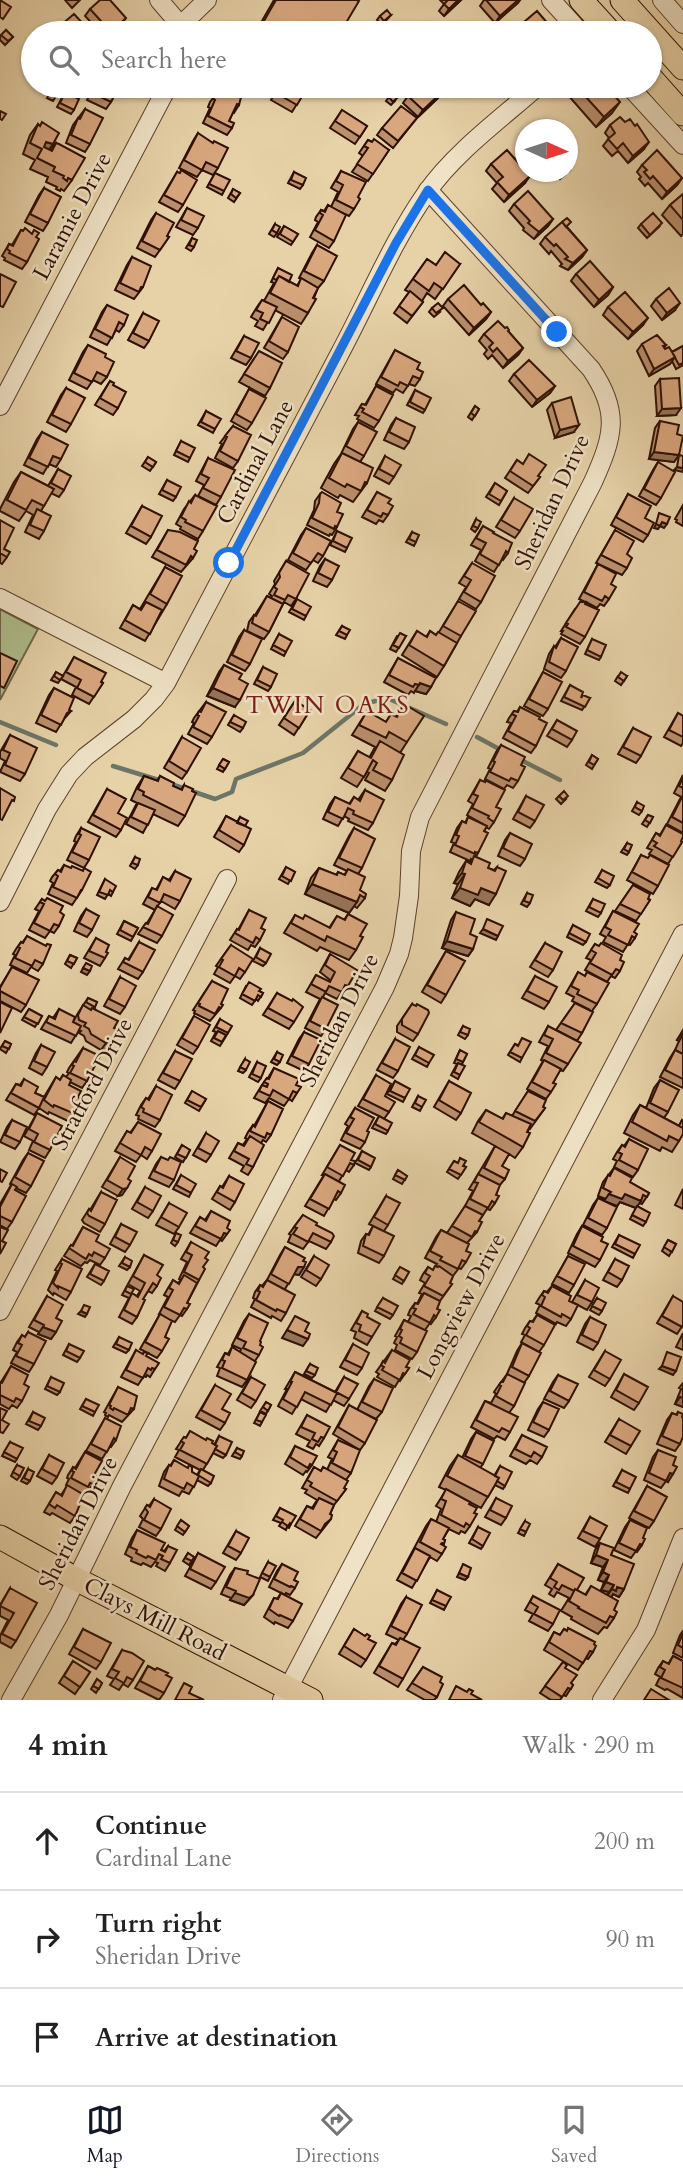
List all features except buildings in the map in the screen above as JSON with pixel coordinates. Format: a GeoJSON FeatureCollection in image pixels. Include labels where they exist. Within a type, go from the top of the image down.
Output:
{"type":"FeatureCollection","features":[{"type":"Feature","properties":{"kind":"main road"},"geometry":{"type":"LineString","coordinates":[[581,0],[597,21]]}},
{"type":"Feature","properties":{"kind":"main road"},"geometry":{"type":"LineString","coordinates":[[628,2],[644,21]]}},
{"type":"Feature","properties":{"kind":"main road"},"geometry":{"type":"LineString","coordinates":[[662,43],[683,68]]}},
{"type":"Feature","properties":{"kind":"main road"},"geometry":{"type":"LineString","coordinates":[[662,90],[683,114]]}},
{"type":"Feature","properties":{"kind":"main road","name":"Clays Mill Road"},"geometry":{"type":"LineString","coordinates":[[0,1537],[285,1694],[311,1700]]}},
{"type":"Feature","properties":{"kind":"street"},"geometry":{"type":"LineString","coordinates":[[159,0],[174,21]]}},
{"type":"Feature","properties":{"kind":"street"},"geometry":{"type":"LineString","coordinates":[[188,21],[206,0]]}},
{"type":"Feature","properties":{"kind":"street"},"geometry":{"type":"LineString","coordinates":[[551,0],[570,21]]}},
{"type":"Feature","properties":{"kind":"street"},"geometry":{"type":"LineString","coordinates":[[662,0],[683,24]]}},
{"type":"Feature","properties":{"kind":"street"},"geometry":{"type":"LineString","coordinates":[[613,21],[628,2]]}},
{"type":"Feature","properties":{"kind":"street","name":"Laramie Drive"},"geometry":{"type":"LineString","coordinates":[[0,405],[162,98]]}},
{"type":"Feature","properties":{"kind":"street","name":"Cardinal Lane"},"geometry":{"type":"LineString","coordinates":[[0,902],[47,809],[69,774],[85,757],[134,719],[166,683],[396,243],[428,190],[472,144],[524,98]]}},
{"type":"Feature","properties":{"kind":"street"},"geometry":{"type":"LineString","coordinates":[[640,98],[683,145]]}},
{"type":"Feature","properties":{"kind":"street","name":"Sheridan Drive"},"geometry":{"type":"LineString","coordinates":[[11,1700],[59,1615],[122,1486],[385,987],[403,938],[409,896],[411,850],[420,817],[606,454],[610,438],[610,407],[604,388],[591,369],[428,190]]}},
{"type":"Feature","properties":{"kind":"street"},"geometry":{"type":"LineString","coordinates":[[0,598],[166,683]]}},
{"type":"Feature","properties":{"kind":"street","name":"Stratford Drive"},"geometry":{"type":"LineString","coordinates":[[0,1311],[227,879]]}},
{"type":"Feature","properties":{"kind":"street","name":"Longview Drive"},"geometry":{"type":"LineString","coordinates":[[285,1694],[683,934]]}},
{"type":"Feature","properties":{"kind":"street"},"geometry":{"type":"LineString","coordinates":[[602,1700],[646,1630],[683,1538]]}},
{"type":"Feature","properties":{"kind":"green space"},"geometry":{"type":"Polygon","coordinates":[[[0,609],[38,629],[0,700],[0,609]]]}},
{"type":"Feature","properties":{"kind":"waterway"},"geometry":{"type":"LineString","coordinates":[[171,784],[215,799],[232,792],[236,779],[303,753],[364,704],[387,698],[446,724]]}},
{"type":"Feature","properties":{"kind":"waterway"},"geometry":{"type":"LineString","coordinates":[[0,722],[56,745]]}},
{"type":"Feature","properties":{"kind":"waterway"},"geometry":{"type":"LineString","coordinates":[[477,737],[501,750]]}},
{"type":"Feature","properties":{"kind":"waterway"},"geometry":{"type":"LineString","coordinates":[[519,759],[560,780]]}},
{"type":"Feature","properties":{"kind":"waterway"},"geometry":{"type":"LineString","coordinates":[[113,766],[162,781]]}},
{"type":"Feature","properties":{"kind":"district","name":"TWIN OAKS"},"geometry":{"type":"Point","coordinates":[328,705]}},
{"type":"Feature","properties":{"kind":"route"},"geometry":{"type":"LineString","coordinates":[[229,563],[396,243],[428,190],[557,332]]}}]}
